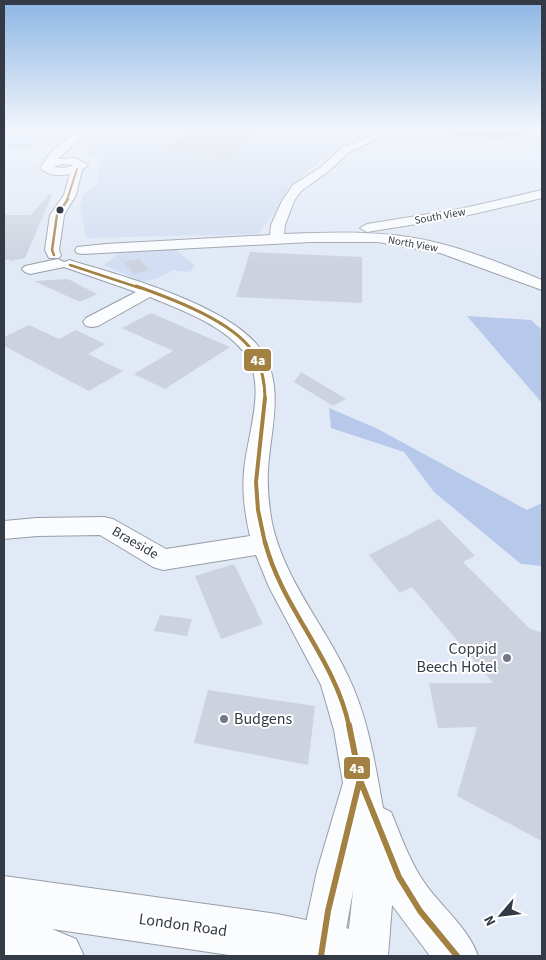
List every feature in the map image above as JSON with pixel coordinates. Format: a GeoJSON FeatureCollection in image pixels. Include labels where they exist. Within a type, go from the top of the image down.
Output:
{"type":"FeatureCollection","features":[{"type":"Feature","properties":{"kind":"main road","name":"London Road"},"geometry":{"type":"LineString","coordinates":[[4,898],[277,938],[334,953]]}},
{"type":"Feature","properties":{"kind":"main road"},"geometry":{"type":"LineString","coordinates":[[4,941],[59,956]]}},
{"type":"Feature","properties":{"kind":"street"},"geometry":{"type":"LineString","coordinates":[[64,176],[72,185]]}},
{"type":"Feature","properties":{"kind":"street"},"geometry":{"type":"LineString","coordinates":[[73,176],[70,195],[57,215],[71,255],[148,292],[190,308],[220,323],[250,348],[258,362],[265,381],[266,403],[259,442],[256,490],[260,524],[276,574],[312,637],[336,685],[352,736],[374,862],[367,956]]}},
{"type":"Feature","properties":{"kind":"street"},"geometry":{"type":"LineString","coordinates":[[277,239],[278,225],[288,201],[297,188],[315,176]]}},
{"type":"Feature","properties":{"kind":"street","name":"South View"},"geometry":{"type":"LineString","coordinates":[[338,236],[348,231],[460,213],[542,194]]}},
{"type":"Feature","properties":{"kind":"street","name":"North View"},"geometry":{"type":"LineString","coordinates":[[71,255],[143,244],[338,236],[384,238],[421,244],[467,256],[542,285]]}},
{"type":"Feature","properties":{"kind":"street"},"geometry":{"type":"LineString","coordinates":[[92,322],[148,292]]}},
{"type":"Feature","properties":{"kind":"street","name":"Braeside"},"geometry":{"type":"LineString","coordinates":[[4,530],[37,526],[104,526],[163,560],[265,543]]}},
{"type":"Feature","properties":{"kind":"street"},"geometry":{"type":"LineString","coordinates":[[334,953],[337,871],[354,812],[360,780]]}},
{"type":"Feature","properties":{"kind":"street"},"geometry":{"type":"LineString","coordinates":[[360,780],[396,870],[410,897],[457,956]]}},
{"type":"Feature","properties":{"kind":"shaded area"},"geometry":{"type":"Polygon","coordinates":[[[98,176],[304,176],[258,234],[86,238],[80,206],[83,195],[96,186],[98,176]]]}},
{"type":"Feature","properties":{"kind":"shaded area"},"geometry":{"type":"Polygon","coordinates":[[[174,248],[195,266],[191,271],[173,270],[156,279],[143,282],[104,265],[119,253],[174,248]]]}},
{"type":"Feature","properties":{"kind":"shaded area"},"geometry":{"type":"Polygon","coordinates":[[[467,316],[531,320],[542,330],[542,403],[467,316]]]}},
{"type":"Feature","properties":{"kind":"shaded area"},"geometry":{"type":"Polygon","coordinates":[[[329,408],[376,428],[527,510],[542,503],[542,566],[521,564],[434,492],[404,452],[331,428],[329,408]]]}},
{"type":"Feature","properties":{"kind":"building"},"geometry":{"type":"Polygon","coordinates":[[[50,193],[52,195],[25,258],[4,260],[4,215],[31,215],[50,193]]]}},
{"type":"Feature","properties":{"kind":"building"},"geometry":{"type":"Polygon","coordinates":[[[250,252],[362,257],[362,303],[236,297],[250,252]]]}},
{"type":"Feature","properties":{"kind":"building"},"geometry":{"type":"Polygon","coordinates":[[[139,259],[149,270],[134,274],[124,262],[139,259]]]}},
{"type":"Feature","properties":{"kind":"building"},"geometry":{"type":"Polygon","coordinates":[[[68,279],[97,294],[80,302],[34,281],[68,279]]]}},
{"type":"Feature","properties":{"kind":"building"},"geometry":{"type":"Polygon","coordinates":[[[151,313],[230,347],[165,389],[134,374],[173,351],[122,328],[151,313]]]}},
{"type":"Feature","properties":{"kind":"building"},"geometry":{"type":"Polygon","coordinates":[[[29,325],[59,339],[76,330],[105,344],[88,354],[123,371],[89,391],[4,346],[4,337],[29,325]]]}},
{"type":"Feature","properties":{"kind":"building"},"geometry":{"type":"Polygon","coordinates":[[[301,372],[346,399],[333,406],[294,382],[301,372]]]}},
{"type":"Feature","properties":{"kind":"building","name":"Coppid Beech Hotel"},"geometry":{"type":"Polygon","coordinates":[[[439,519],[475,556],[463,562],[529,628],[542,633],[542,841],[457,796],[477,727],[438,728],[429,683],[493,683],[412,587],[400,593],[369,555],[439,519]]]}},
{"type":"Feature","properties":{"kind":"building"},"geometry":{"type":"Polygon","coordinates":[[[234,564],[263,624],[221,639],[195,576],[234,564]]]}},
{"type":"Feature","properties":{"kind":"building"},"geometry":{"type":"Polygon","coordinates":[[[160,615],[192,619],[187,636],[154,631],[160,615]]]}},
{"type":"Feature","properties":{"kind":"building"},"geometry":{"type":"Polygon","coordinates":[[[208,690],[315,706],[308,765],[194,743],[208,690]]]}},
{"type":"Feature","properties":{"kind":"transit line","name":"4a"},"geometry":{"type":"LineString","coordinates":[[54,255],[52,250],[57,215],[70,195],[75,176]]}},
{"type":"Feature","properties":{"kind":"transit line","name":"4a"},"geometry":{"type":"LineString","coordinates":[[70,265],[168,298],[194,310],[218,322],[238,336],[252,350],[264,378],[264,408],[256,468],[256,482],[259,517],[266,546],[283,588],[327,667],[342,699],[360,780],[399,877],[420,911],[457,956]]}},
{"type":"Feature","properties":{"kind":"transit line","name":"4a"},"geometry":{"type":"LineString","coordinates":[[321,956],[328,911],[360,779]]}},
{"type":"Feature","properties":{"kind":"place","name":"Coppid Beech Hotel"},"geometry":{"type":"Point","coordinates":[507,658]}},
{"type":"Feature","properties":{"kind":"place","name":"Budgens"},"geometry":{"type":"Point","coordinates":[224,719]}}]}
